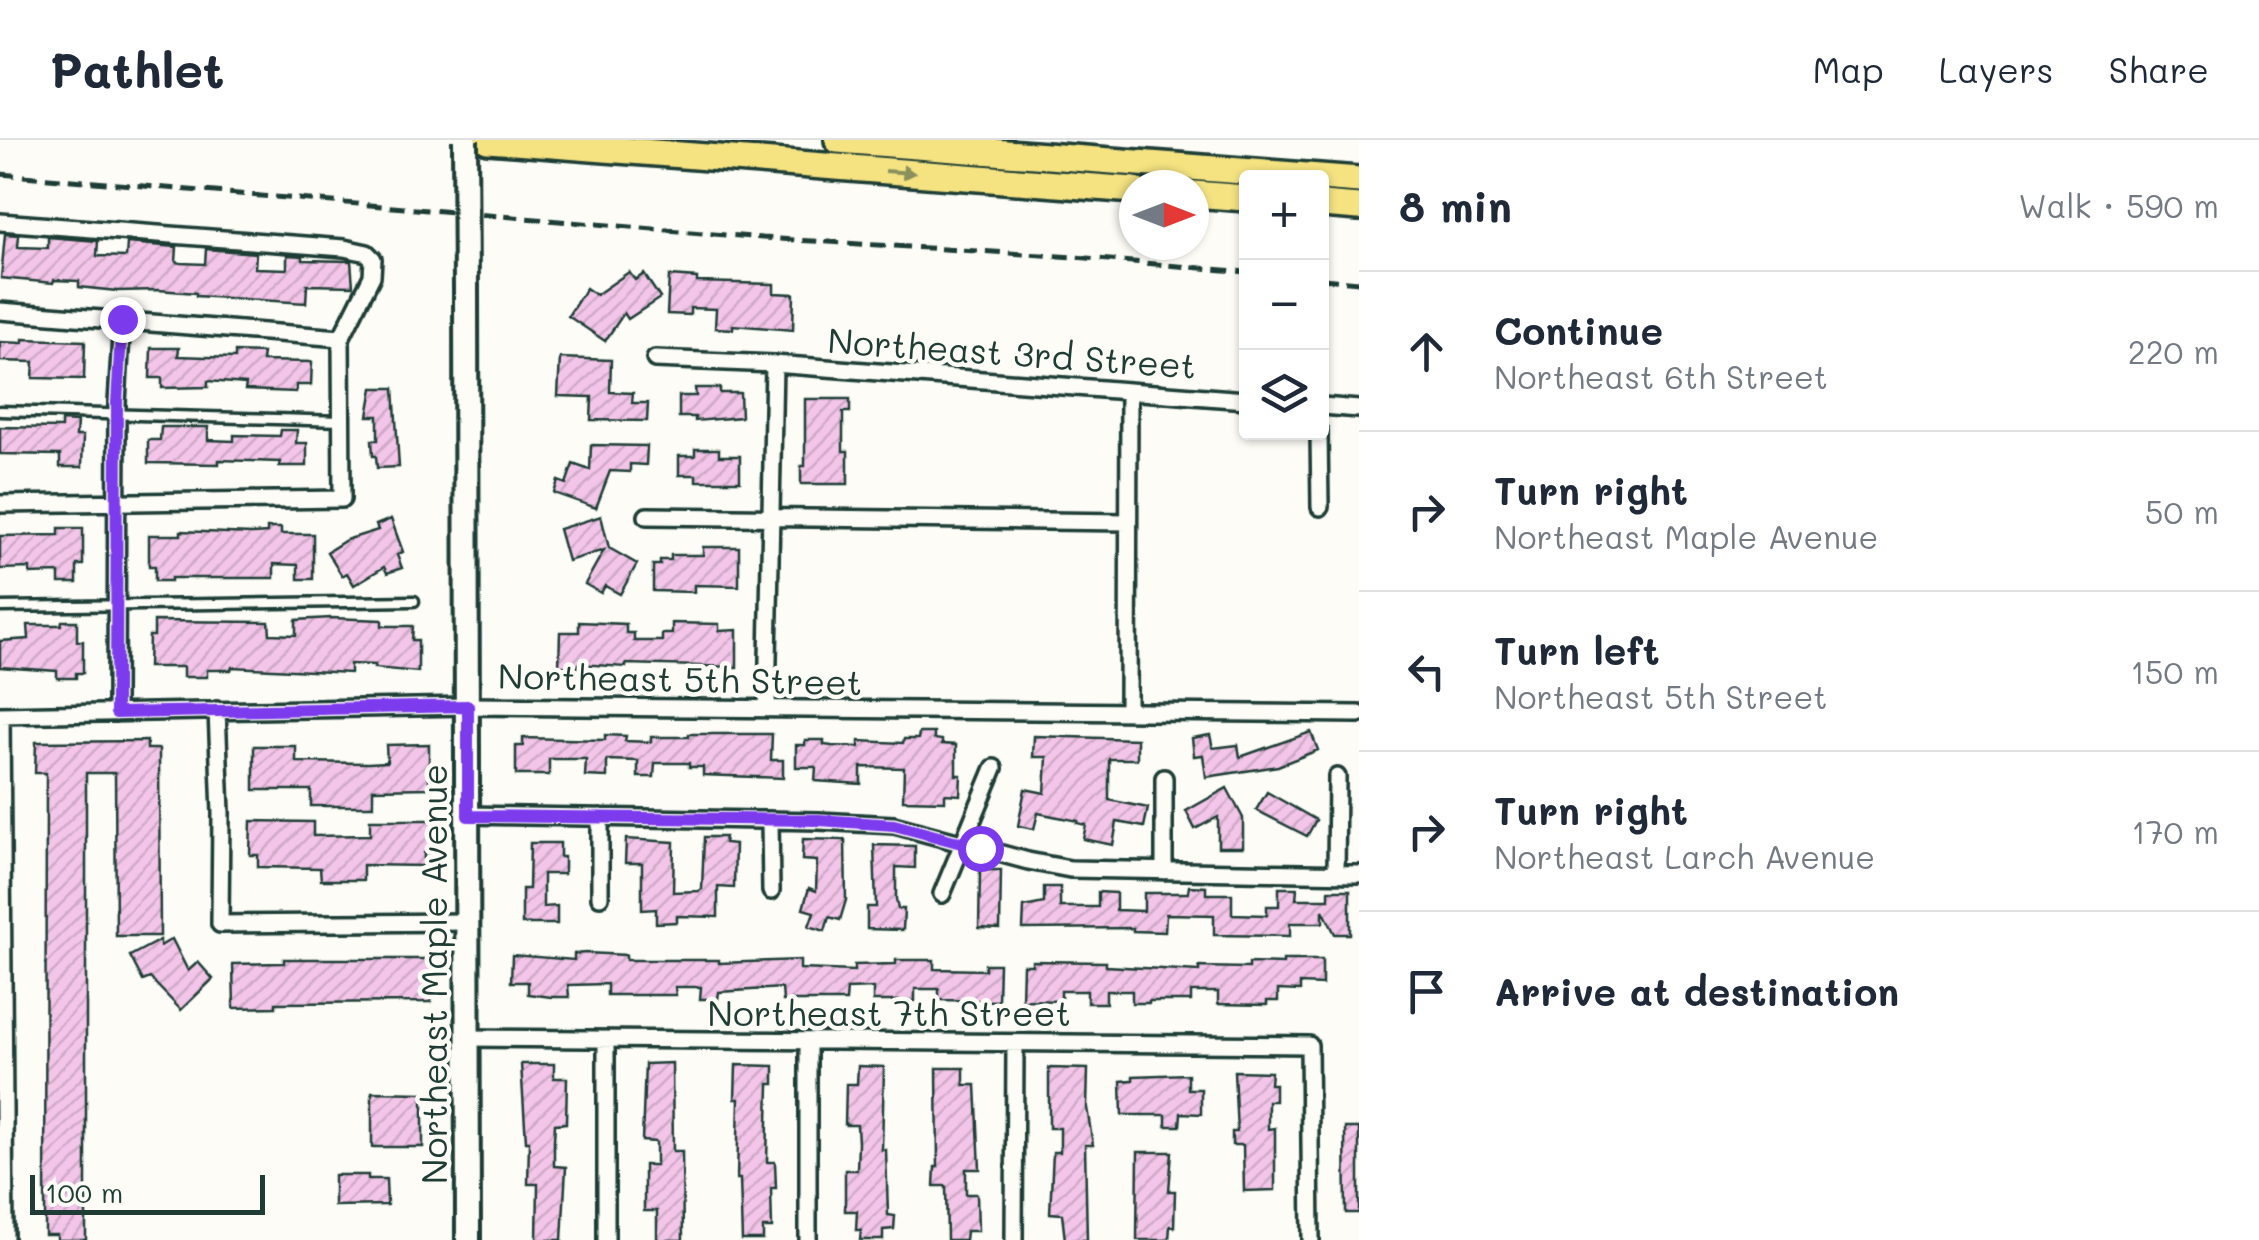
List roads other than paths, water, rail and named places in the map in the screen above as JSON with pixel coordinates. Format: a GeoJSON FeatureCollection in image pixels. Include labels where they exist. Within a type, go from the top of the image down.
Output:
{"type":"FeatureCollection","features":[{"type":"Feature","properties":{"kind":"highway"},"geometry":{"type":"LineString","coordinates":[[488,140],[1119,189]]}},
{"type":"Feature","properties":{"kind":"highway"},"geometry":{"type":"LineString","coordinates":[[838,140],[1359,180]]}},
{"type":"Feature","properties":{"kind":"highway"},"geometry":{"type":"LineString","coordinates":[[1209,195],[1239,197]]}},
{"type":"Feature","properties":{"kind":"highway"},"geometry":{"type":"LineString","coordinates":[[1329,205],[1359,207]]}},
{"type":"Feature","properties":{"kind":"main road","name":"Northeast Maple Avenue"},"geometry":{"type":"LineString","coordinates":[[465,140],[468,1240]]}},
{"type":"Feature","properties":{"kind":"street"},"geometry":{"type":"LineString","coordinates":[[0,222],[344,248],[373,258],[372,276],[341,338],[342,499],[0,504]]}},
{"type":"Feature","properties":{"kind":"street"},"geometry":{"type":"LineString","coordinates":[[0,311],[341,338]]}},
{"type":"Feature","properties":{"kind":"street"},"geometry":{"type":"LineString","coordinates":[[116,713],[117,415],[122,319]]}},
{"type":"Feature","properties":{"kind":"street","name":"Northeast 3rd Street"},"geometry":{"type":"LineString","coordinates":[[655,359],[774,364],[1239,400]]}},
{"type":"Feature","properties":{"kind":"street"},"geometry":{"type":"LineString","coordinates":[[767,709],[774,364]]}},
{"type":"Feature","properties":{"kind":"street"},"geometry":{"type":"LineString","coordinates":[[1128,712],[1129,392]]}},
{"type":"Feature","properties":{"kind":"street"},"geometry":{"type":"LineString","coordinates":[[1329,407],[1359,409]]}},
{"type":"Feature","properties":{"kind":"street"},"geometry":{"type":"LineString","coordinates":[[1320,440],[1320,507]]}},
{"type":"Feature","properties":{"kind":"street"},"geometry":{"type":"LineString","coordinates":[[647,516],[1128,522]]}},
{"type":"Feature","properties":{"kind":"street","name":"Northeast 5th Street"},"geometry":{"type":"LineString","coordinates":[[0,716],[468,706],[1359,714]]}},
{"type":"Feature","properties":{"kind":"street"},"geometry":{"type":"LineString","coordinates":[[217,710],[220,924],[468,922]]}},
{"type":"Feature","properties":{"kind":"street"},"geometry":{"type":"LineString","coordinates":[[0,716],[5,1240]]}},
{"type":"Feature","properties":{"kind":"street"},"geometry":{"type":"LineString","coordinates":[[942,894],[994,768]]}},
{"type":"Feature","properties":{"kind":"street"},"geometry":{"type":"LineString","coordinates":[[1336,874],[1337,776]]}},
{"type":"Feature","properties":{"kind":"street"},"geometry":{"type":"LineString","coordinates":[[1164,778],[1164,870]]}},
{"type":"Feature","properties":{"kind":"street"},"geometry":{"type":"LineString","coordinates":[[468,816],[894,825],[1070,869],[1359,874]]}},
{"type":"Feature","properties":{"kind":"street"},"geometry":{"type":"LineString","coordinates":[[600,817],[600,897]]}},
{"type":"Feature","properties":{"kind":"street"},"geometry":{"type":"LineString","coordinates":[[770,820],[770,891]]}},
{"type":"Feature","properties":{"kind":"street","name":"Northeast 7th Street"},"geometry":{"type":"LineString","coordinates":[[468,1038],[1310,1046],[1311,1240]]}},
{"type":"Feature","properties":{"kind":"street"},"geometry":{"type":"LineString","coordinates":[[606,1040],[606,1240]]}},
{"type":"Feature","properties":{"kind":"street"},"geometry":{"type":"LineString","coordinates":[[808,1041],[808,1240]]}},
{"type":"Feature","properties":{"kind":"street"},"geometry":{"type":"LineString","coordinates":[[1014,1043],[1014,1240]]}},
{"type":"Feature","properties":{"kind":"lane"},"geometry":{"type":"LineString","coordinates":[[0,411],[342,420]]}},
{"type":"Feature","properties":{"kind":"lane"},"geometry":{"type":"LineString","coordinates":[[0,607],[414,601]]}},
{"type":"Feature","properties":{"kind":"railway"},"geometry":{"type":"LineString","coordinates":[[0,174],[762,238],[1239,271]]}},
{"type":"Feature","properties":{"kind":"railway"},"geometry":{"type":"LineString","coordinates":[[1329,280],[1359,282]]}}]}
